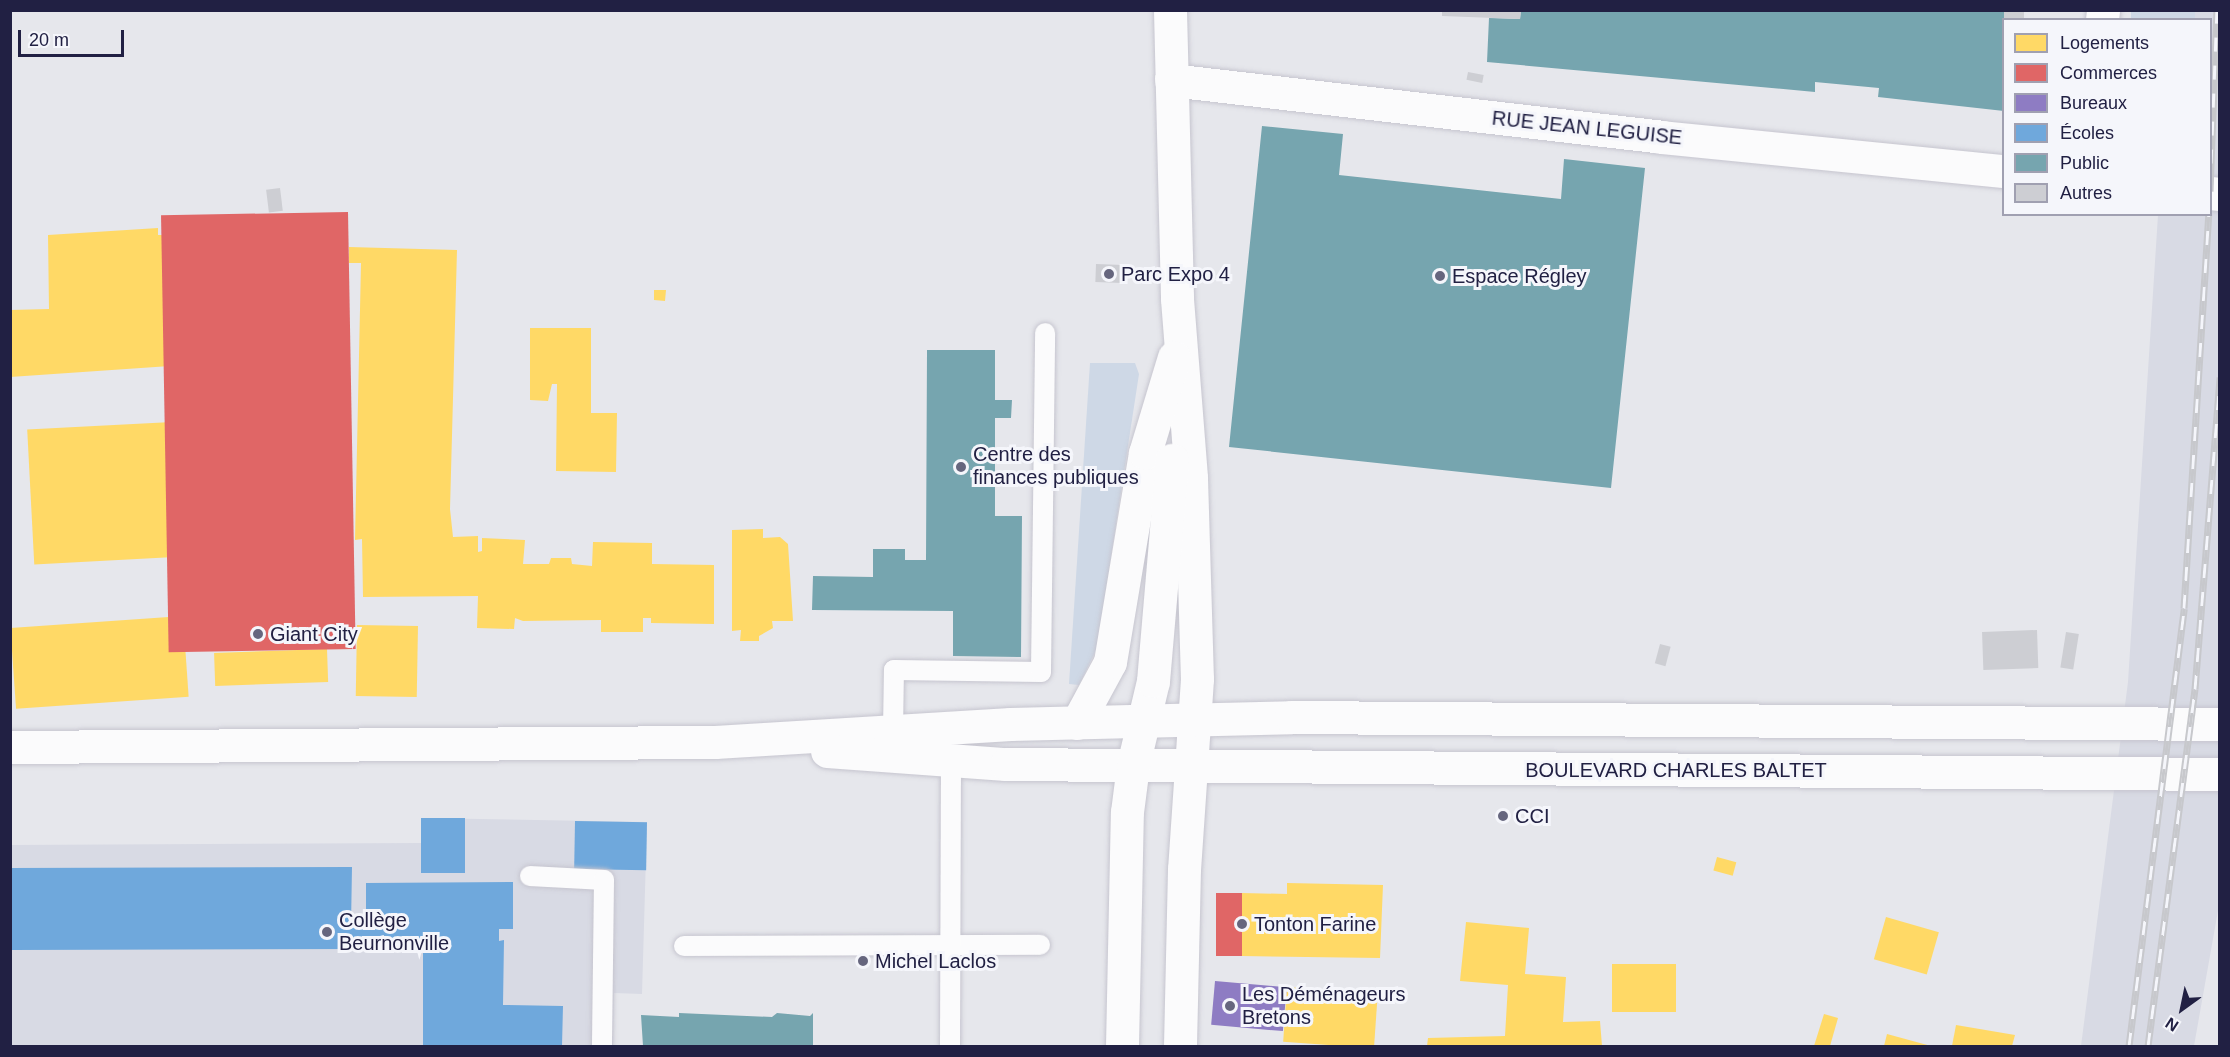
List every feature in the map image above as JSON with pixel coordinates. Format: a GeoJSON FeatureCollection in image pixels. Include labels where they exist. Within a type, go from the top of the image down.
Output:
{"type":"FeatureCollection","features":[{"type":"Feature","properties":{"kind":"street"},"geometry":{"type":"LineString","coordinates":[[1170,10],[1179,341],[1191,478],[1197,679],[1191,766],[1180,1047]]}},
{"type":"Feature","properties":{"kind":"street","name":"RUE JEAN LEGUISE"},"geometry":{"type":"LineString","coordinates":[[1171,80],[1661,137],[2002,171]]}},
{"type":"Feature","properties":{"kind":"street"},"geometry":{"type":"LineString","coordinates":[[1122,1047],[1125,854],[1133,765],[1153,681],[1165,576],[1179,341]]}},
{"type":"Feature","properties":{"kind":"street"},"geometry":{"type":"LineString","coordinates":[[1077,723],[1110,662],[1145,453],[1179,341]]}},
{"type":"Feature","properties":{"kind":"street"},"geometry":{"type":"LineString","coordinates":[[12,746],[715,742],[893,731],[1194,719],[2220,724]]}},
{"type":"Feature","properties":{"kind":"street","name":"BOULEVARD CHARLES BALTET"},"geometry":{"type":"LineString","coordinates":[[715,742],[951,762],[2220,774]]}},
{"type":"Feature","properties":{"kind":"lane"},"geometry":{"type":"LineString","coordinates":[[893,731],[894,670],[1041,672],[1045,333]]}},
{"type":"Feature","properties":{"kind":"lane"},"geometry":{"type":"LineString","coordinates":[[950,1047],[951,762]]}},
{"type":"Feature","properties":{"kind":"lane"},"geometry":{"type":"LineString","coordinates":[[530,876],[604,880],[602,1047]]}},
{"type":"Feature","properties":{"kind":"lane"},"geometry":{"type":"LineString","coordinates":[[684,946],[1040,945]]}},
{"type":"Feature","properties":{"kind":"shaded area"},"geometry":{"type":"Polygon","coordinates":[[[2131,11],[2195,11],[2195,18],[2131,18],[2131,11]]]}},
{"type":"Feature","properties":{"kind":"shaded area"},"geometry":{"type":"Polygon","coordinates":[[[2172,11],[2219,11],[2219,905],[2194,1046],[2081,1046],[2128,682],[2158,216],[2212,216],[2212,18],[2172,18],[2172,11]]]}},
{"type":"Feature","properties":{"kind":"shaded area"},"geometry":{"type":"Polygon","coordinates":[[[1090,363],[1135,363],[1139,374],[1097,648],[1079,685],[1069,684],[1090,363]]]}},
{"type":"Feature","properties":{"kind":"shaded area","name":"Collège Beurnonville"},"geometry":{"type":"Polygon","coordinates":[[[421,818],[647,822],[642,994],[614,993],[613,1046],[11,1046],[10,845],[421,843],[421,818]]]}},
{"type":"Feature","properties":{"kind":"building: Logements"},"geometry":{"type":"Polygon","coordinates":[[[158,228],[158,235],[162,235],[170,366],[10,377],[10,310],[49,309],[48,235],[158,228]]]}},
{"type":"Feature","properties":{"kind":"building: Logements"},"geometry":{"type":"Polygon","coordinates":[[[349,247],[457,250],[450,509],[453,537],[478,536],[478,552],[482,551],[482,538],[525,540],[523,564],[549,564],[551,558],[571,558],[572,564],[592,566],[593,542],[652,543],[652,564],[714,565],[714,624],[651,623],[651,618],[643,618],[643,632],[601,632],[601,620],[523,621],[515,618],[514,629],[477,628],[478,596],[363,597],[362,539],[355,540],[361,263],[349,263],[349,247]]]}},
{"type":"Feature","properties":{"kind":"building: Logements"},"geometry":{"type":"Polygon","coordinates":[[[654,290],[666,290],[665,301],[654,300],[654,290]]]}},
{"type":"Feature","properties":{"kind":"building: Logements"},"geometry":{"type":"Polygon","coordinates":[[[530,328],[591,328],[591,413],[617,413],[616,472],[556,471],[557,384],[552,384],[548,401],[530,400],[530,328]]]}},
{"type":"Feature","properties":{"kind":"building: Logements"},"geometry":{"type":"Polygon","coordinates":[[[172,422],[179,557],[34,564],[27,430],[172,422]]]}},
{"type":"Feature","properties":{"kind":"building: Logements"},"geometry":{"type":"Polygon","coordinates":[[[763,529],[763,538],[780,537],[788,544],[793,621],[772,621],[773,628],[759,636],[759,641],[740,641],[741,630],[732,631],[732,530],[763,529]]]}},
{"type":"Feature","properties":{"kind":"building: Logements"},"geometry":{"type":"Polygon","coordinates":[[[183,616],[189,697],[16,709],[10,628],[183,616]]]}},
{"type":"Feature","properties":{"kind":"building: Logements"},"geometry":{"type":"Polygon","coordinates":[[[357,625],[418,626],[417,697],[356,696],[357,625]]]}},
{"type":"Feature","properties":{"kind":"building: Logements"},"geometry":{"type":"Polygon","coordinates":[[[327,649],[328,682],[215,686],[214,653],[327,649]]]}},
{"type":"Feature","properties":{"kind":"building: Logements"},"geometry":{"type":"Polygon","coordinates":[[[1717,857],[1736,862],[1733,876],[1713,871],[1717,857]]]}},
{"type":"Feature","properties":{"kind":"building: Logements"},"geometry":{"type":"Polygon","coordinates":[[[1287,883],[1383,885],[1380,958],[1242,956],[1242,893],[1287,894],[1287,883]]]}},
{"type":"Feature","properties":{"kind":"building: Logements"},"geometry":{"type":"Polygon","coordinates":[[[1886,917],[1939,932],[1927,974],[1874,959],[1886,917]]]}},
{"type":"Feature","properties":{"kind":"building: Logements"},"geometry":{"type":"Polygon","coordinates":[[[1466,922],[1529,928],[1525,974],[1566,977],[1563,1022],[1600,1021],[1602,1046],[1427,1046],[1428,1038],[1505,1036],[1508,985],[1460,981],[1466,922]]]}},
{"type":"Feature","properties":{"kind":"building: Logements"},"geometry":{"type":"Polygon","coordinates":[[[1612,964],[1676,964],[1676,1012],[1612,1012],[1612,964]]]}},
{"type":"Feature","properties":{"kind":"building: Logements"},"geometry":{"type":"Polygon","coordinates":[[[1287,987],[1378,993],[1374,1046],[1283,1042],[1287,987]]]}},
{"type":"Feature","properties":{"kind":"building: Logements"},"geometry":{"type":"Polygon","coordinates":[[[1824,1014],[1838,1018],[1830,1046],[1814,1046],[1824,1014]]]}},
{"type":"Feature","properties":{"kind":"building: Logements"},"geometry":{"type":"Polygon","coordinates":[[[1956,1025],[2015,1035],[2012,1046],[1952,1046],[1956,1025]]]}},
{"type":"Feature","properties":{"kind":"building: Logements"},"geometry":{"type":"Polygon","coordinates":[[[1887,1034],[1931,1046],[1884,1046],[1887,1034]]]}},
{"type":"Feature","properties":{"kind":"building: Commerces"},"geometry":{"type":"Polygon","coordinates":[[[348,212],[356,649],[169,652],[161,215],[348,212]]]}},
{"type":"Feature","properties":{"kind":"building: Commerces"},"geometry":{"type":"Polygon","coordinates":[[[1216,893],[1242,893],[1242,956],[1216,956],[1216,893]]]}},
{"type":"Feature","properties":{"kind":"building: Bureaux"},"geometry":{"type":"Polygon","coordinates":[[[1215,981],[1287,987],[1283,1031],[1211,1025],[1215,981]]]}},
{"type":"Feature","properties":{"kind":"building: Écoles"},"geometry":{"type":"Polygon","coordinates":[[[421,818],[465,818],[465,873],[421,873],[421,818]]]}},
{"type":"Feature","properties":{"kind":"building: Écoles"},"geometry":{"type":"Polygon","coordinates":[[[575,821],[647,822],[646,870],[574,869],[575,821]]]}},
{"type":"Feature","properties":{"kind":"building: Écoles"},"geometry":{"type":"Polygon","coordinates":[[[352,867],[351,926],[366,926],[366,883],[513,882],[513,929],[499,929],[499,941],[504,940],[503,1005],[563,1006],[562,1046],[423,1046],[423,942],[354,946],[351,949],[10,950],[10,868],[352,867]]]}},
{"type":"Feature","properties":{"kind":"building: Public"},"geometry":{"type":"Polygon","coordinates":[[[1521,10],[2004,10],[2004,18],[2002,18],[2002,111],[1878,97],[1879,88],[1815,82],[1815,92],[1487,62],[1489,18],[1520,19],[1521,10]]]}},
{"type":"Feature","properties":{"kind":"building: Public","name":"Espace Régley"},"geometry":{"type":"Polygon","coordinates":[[[1262,126],[1343,134],[1339,175],[1561,199],[1564,159],[1645,168],[1611,488],[1229,447],[1262,126]]]}},
{"type":"Feature","properties":{"kind":"building: Public","name":"Centre des finances publiques"},"geometry":{"type":"Polygon","coordinates":[[[927,350],[995,350],[995,400],[1012,400],[1011,418],[995,418],[995,516],[1022,516],[1021,657],[953,656],[953,611],[812,610],[813,576],[873,577],[873,549],[905,549],[905,560],[926,560],[927,350]]]}},
{"type":"Feature","properties":{"kind":"building: Public"},"geometry":{"type":"Polygon","coordinates":[[[679,1013],[772,1017],[777,1013],[810,1016],[813,1013],[813,1046],[643,1046],[641,1015],[679,1017],[679,1013]]]}},
{"type":"Feature","properties":{"kind":"building: Autres"},"geometry":{"type":"Polygon","coordinates":[[[1442,10],[1521,10],[1520,19],[1442,16],[1442,10]]]}},
{"type":"Feature","properties":{"kind":"building: Autres"},"geometry":{"type":"Polygon","coordinates":[[[2004,10],[2024,10],[2024,18],[2004,18],[2004,10]]]}},
{"type":"Feature","properties":{"kind":"building: Autres"},"geometry":{"type":"Polygon","coordinates":[[[1468,72],[1484,75],[1482,83],[1466,80],[1468,72]]]}},
{"type":"Feature","properties":{"kind":"building: Autres"},"geometry":{"type":"Polygon","coordinates":[[[280,188],[283,211],[269,213],[266,190],[280,188]]]}},
{"type":"Feature","properties":{"kind":"building: Autres","name":"Parc Expo 4"},"geometry":{"type":"Polygon","coordinates":[[[1096,264],[1123,265],[1122,283],[1095,282],[1096,264]]]}},
{"type":"Feature","properties":{"kind":"building: Autres"},"geometry":{"type":"Polygon","coordinates":[[[2037,630],[2038,668],[1983,670],[1982,632],[2037,630]]]}},
{"type":"Feature","properties":{"kind":"building: Autres"},"geometry":{"type":"Polygon","coordinates":[[[2066,632],[2079,634],[2073,670],[2060,668],[2066,632]]]}},
{"type":"Feature","properties":{"kind":"building: Autres"},"geometry":{"type":"Polygon","coordinates":[[[1660,644],[1671,647],[1665,666],[1655,663],[1660,644]]]}},
{"type":"Feature","properties":{"kind":"railway"},"geometry":{"type":"LineString","coordinates":[[2212,139],[2217,10]]}},
{"type":"Feature","properties":{"kind":"railway"},"geometry":{"type":"LineString","coordinates":[[2129,1046],[2184,608],[2209,216]]}},
{"type":"Feature","properties":{"kind":"railway"},"geometry":{"type":"LineString","coordinates":[[2148,1046],[2195,689],[2220,377]]}},
{"type":"Feature","properties":{"kind":"place","name":"Parc Expo 4"},"geometry":{"type":"Point","coordinates":[1109,274]}},
{"type":"Feature","properties":{"kind":"place","name":"Espace Régley"},"geometry":{"type":"Point","coordinates":[1440,276]}},
{"type":"Feature","properties":{"kind":"place","name":"Centre des finances publiques"},"geometry":{"type":"Point","coordinates":[961,467]}},
{"type":"Feature","properties":{"kind":"place","name":"Giant City"},"geometry":{"type":"Point","coordinates":[258,634]}},
{"type":"Feature","properties":{"kind":"place","name":"CCI"},"geometry":{"type":"Point","coordinates":[1503,816]}},
{"type":"Feature","properties":{"kind":"place","name":"Tonton Farine"},"geometry":{"type":"Point","coordinates":[1242,924]}},
{"type":"Feature","properties":{"kind":"place","name":"Collège Beurnonville"},"geometry":{"type":"Point","coordinates":[327,932]}},
{"type":"Feature","properties":{"kind":"place","name":"Michel Laclos"},"geometry":{"type":"Point","coordinates":[863,961]}},
{"type":"Feature","properties":{"kind":"place","name":"Les Déménageurs Bretons"},"geometry":{"type":"Point","coordinates":[1230,1006]}}]}
